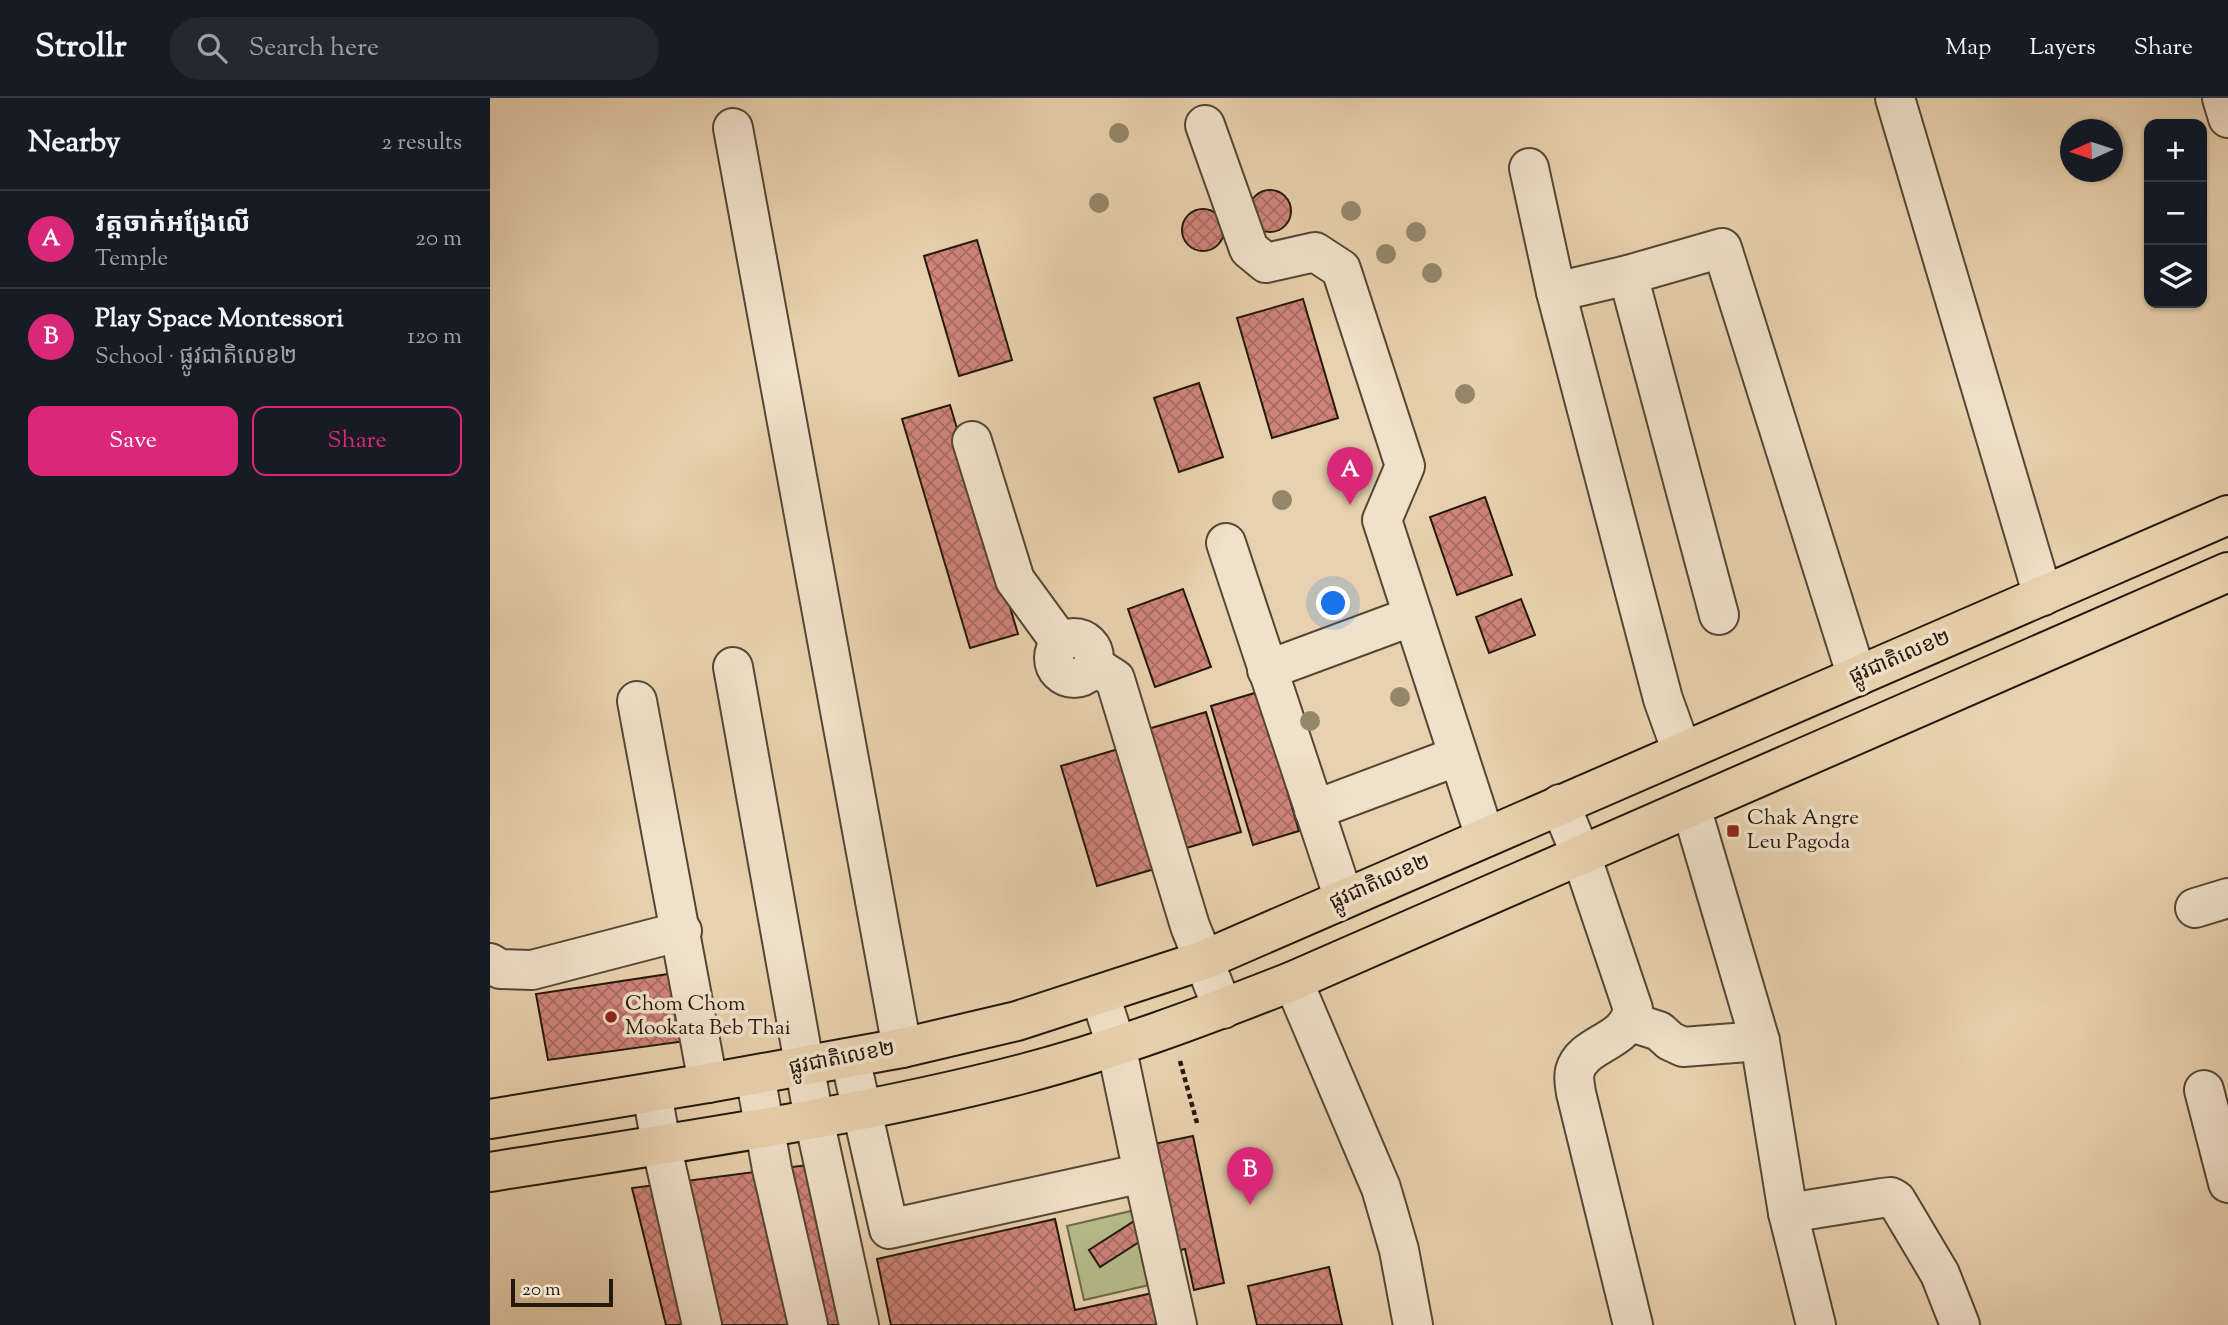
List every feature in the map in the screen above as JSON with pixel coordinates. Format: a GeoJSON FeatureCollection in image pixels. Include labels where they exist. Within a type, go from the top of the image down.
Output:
{"type":"FeatureCollection","features":[{"type":"Feature","properties":{"kind":"main road","name":"ផ្លូវជាតិលេខ២"},"geometry":{"type":"LineString","coordinates":[[490,1119],[902,1048],[1017,1021],[1204,960],[2228,516]]}},
{"type":"Feature","properties":{"kind":"main road"},"geometry":{"type":"LineString","coordinates":[[490,1172],[814,1119],[1023,1074],[1223,1009],[1293,981],[2228,572]]}},
{"type":"Feature","properties":{"kind":"main road"},"geometry":{"type":"LineString","coordinates":[[708,1083],[715,1135]]}},
{"type":"Feature","properties":{"kind":"street"},"geometry":{"type":"LineString","coordinates":[[1895,98],[2043,596]]}},
{"type":"Feature","properties":{"kind":"street"},"geometry":{"type":"LineString","coordinates":[[2222,98],[2228,118]]}},
{"type":"Feature","properties":{"kind":"street"},"geometry":{"type":"LineString","coordinates":[[1205,125],[1249,249],[1266,263],[1315,252],[1341,270],[1405,466],[1382,520],[1485,837]]}},
{"type":"Feature","properties":{"kind":"street"},"geometry":{"type":"LineString","coordinates":[[733,128],[902,1048]]}},
{"type":"Feature","properties":{"kind":"street"},"geometry":{"type":"LineString","coordinates":[[1529,168],[1556,292],[1663,699],[1682,752]]}},
{"type":"Feature","properties":{"kind":"street"},"geometry":{"type":"LineString","coordinates":[[1556,292],[1722,248],[1857,677]]}},
{"type":"Feature","properties":{"kind":"street"},"geometry":{"type":"LineString","coordinates":[[1628,275],[1719,615]]}},
{"type":"Feature","properties":{"kind":"street"},"geometry":{"type":"LineString","coordinates":[[972,441],[1015,580],[1062,642],[1055,651],[1058,670],[1067,677],[1077,678],[1087,674],[1093,665],[1115,679],[1190,926],[1223,1009]]}},
{"type":"Feature","properties":{"kind":"street"},"geometry":{"type":"LineString","coordinates":[[1226,543],[1344,899]]}},
{"type":"Feature","properties":{"kind":"street"},"geometry":{"type":"LineString","coordinates":[[1267,670],[1413,616]]}},
{"type":"Feature","properties":{"kind":"street"},"geometry":{"type":"LineString","coordinates":[[733,667],[814,1119],[859,1325]]}},
{"type":"Feature","properties":{"kind":"street"},"geometry":{"type":"LineString","coordinates":[[637,701],[708,1083]]}},
{"type":"Feature","properties":{"kind":"street"},"geometry":{"type":"LineString","coordinates":[[1314,810],[1458,756]]}},
{"type":"Feature","properties":{"kind":"street"},"geometry":{"type":"LineString","coordinates":[[1560,804],[1581,855],[1633,1009],[1630,1022],[1623,1031],[1581,1060],[1574,1075],[1576,1093],[1633,1325]]}},
{"type":"Feature","properties":{"kind":"street"},"geometry":{"type":"LineString","coordinates":[[1691,807],[1760,1041],[1788,1213],[1816,1325]]}},
{"type":"Feature","properties":{"kind":"street"},"geometry":{"type":"LineString","coordinates":[[490,963],[500,969],[532,970],[681,931]]}},
{"type":"Feature","properties":{"kind":"street"},"geometry":{"type":"LineString","coordinates":[[1293,981],[1381,1188],[1399,1250],[1413,1325]]}},
{"type":"Feature","properties":{"kind":"street"},"geometry":{"type":"LineString","coordinates":[[1100,995],[1116,1045],[1177,1325]]}},
{"type":"Feature","properties":{"kind":"street"},"geometry":{"type":"LineString","coordinates":[[1630,1022],[1659,1031],[1670,1041],[1683,1047],[1760,1041]]}},
{"type":"Feature","properties":{"kind":"street"},"geometry":{"type":"LineString","coordinates":[[850,1058],[888,1229],[1143,1173]]}},
{"type":"Feature","properties":{"kind":"street"},"geometry":{"type":"LineString","coordinates":[[755,1075],[808,1325]]}},
{"type":"Feature","properties":{"kind":"street"},"geometry":{"type":"LineString","coordinates":[[2204,1090],[2228,1183]]}},
{"type":"Feature","properties":{"kind":"street"},"geometry":{"type":"LineString","coordinates":[[652,1093],[660,1144],[702,1325]]}},
{"type":"Feature","properties":{"kind":"street"},"geometry":{"type":"LineString","coordinates":[[1788,1213],[1891,1197],[1899,1205],[1940,1274],[1960,1325]]}},
{"type":"Feature","properties":{"kind":"path"},"geometry":{"type":"LineString","coordinates":[[1171,1026],[1197,1123]]}},
{"type":"Feature","properties":{"kind":"green space"},"geometry":{"type":"Polygon","coordinates":[[[1131,1211],[1149,1241],[1158,1283],[1084,1300],[1067,1226],[1131,1211]]]}},
{"type":"Feature","properties":{"kind":"building"},"geometry":{"type":"Polygon","coordinates":[[[1270,190],[1285,196],[1291,211],[1285,226],[1270,232],[1255,226],[1249,211],[1255,196],[1270,190]]]}},
{"type":"Feature","properties":{"kind":"building"},"geometry":{"type":"Polygon","coordinates":[[[1203,209],[1218,215],[1224,230],[1218,245],[1203,251],[1188,245],[1182,230],[1188,215],[1203,209]]]}},
{"type":"Feature","properties":{"kind":"building"},"geometry":{"type":"Polygon","coordinates":[[[977,240],[1012,360],[959,376],[924,256],[977,240]]]}},
{"type":"Feature","properties":{"kind":"building"},"geometry":{"type":"Polygon","coordinates":[[[1303,299],[1338,418],[1272,438],[1237,318],[1303,299]]]}},
{"type":"Feature","properties":{"kind":"building"},"geometry":{"type":"Polygon","coordinates":[[[1199,383],[1223,457],[1179,472],[1154,398],[1199,383]]]}},
{"type":"Feature","properties":{"kind":"building"},"geometry":{"type":"Polygon","coordinates":[[[950,405],[1018,634],[970,648],[902,419],[950,405]]]}},
{"type":"Feature","properties":{"kind":"building"},"geometry":{"type":"Polygon","coordinates":[[[1485,497],[1512,575],[1457,595],[1430,517],[1485,497]]]}},
{"type":"Feature","properties":{"kind":"building"},"geometry":{"type":"Polygon","coordinates":[[[1183,589],[1211,667],[1155,687],[1128,609],[1183,589]]]}},
{"type":"Feature","properties":{"kind":"building"},"geometry":{"type":"Polygon","coordinates":[[[1521,599],[1535,635],[1489,653],[1476,617],[1521,599]]]}},
{"type":"Feature","properties":{"kind":"building"},"geometry":{"type":"Polygon","coordinates":[[[1258,692],[1299,831],[1253,845],[1211,706],[1258,692]]]}},
{"type":"Feature","properties":{"kind":"building"},"geometry":{"type":"Polygon","coordinates":[[[1206,712],[1241,832],[1176,851],[1141,731],[1206,712]]]}},
{"type":"Feature","properties":{"kind":"building"},"geometry":{"type":"Polygon","coordinates":[[[1125,747],[1161,867],[1097,886],[1061,766],[1125,747]]]}},
{"type":"Feature","properties":{"kind":"building","name":"Chom Chom Mookata Beb Thai"},"geometry":{"type":"Polygon","coordinates":[[[675,973],[686,1041],[548,1060],[536,994],[675,973]]]}},
{"type":"Feature","properties":{"kind":"building"},"geometry":{"type":"Polygon","coordinates":[[[1193,1136],[1224,1283],[1194,1290],[1185,1249],[1176,1251],[1154,1144],[1193,1136]]]}},
{"type":"Feature","properties":{"kind":"building"},"geometry":{"type":"Polygon","coordinates":[[[807,1165],[843,1325],[666,1325],[632,1188],[807,1165]]]}},
{"type":"Feature","properties":{"kind":"building"},"geometry":{"type":"Polygon","coordinates":[[[1139,1218],[1150,1235],[1100,1267],[1089,1250],[1139,1218]]]}},
{"type":"Feature","properties":{"kind":"building"},"geometry":{"type":"Polygon","coordinates":[[[1055,1219],[1075,1310],[1162,1291],[1170,1325],[891,1325],[877,1259],[1055,1219]]]}},
{"type":"Feature","properties":{"kind":"building"},"geometry":{"type":"Polygon","coordinates":[[[1329,1267],[1342,1325],[1257,1325],[1248,1286],[1329,1267]]]}},
{"type":"Feature","properties":{"kind":"place","name":"វត្តចាក់អង្រែលើ"},"geometry":{"type":"Point","coordinates":[1350,505]}},
{"type":"Feature","properties":{"kind":"place","name":"Chak Angre Leu Pagoda"},"geometry":{"type":"Point","coordinates":[1733,831]}},
{"type":"Feature","properties":{"kind":"place","name":"Chom Chom Mookata Beb Thai"},"geometry":{"type":"Point","coordinates":[611,1017]}},
{"type":"Feature","properties":{"kind":"place","name":"Play Space Montessori"},"geometry":{"type":"Point","coordinates":[1250,1205]}}]}
